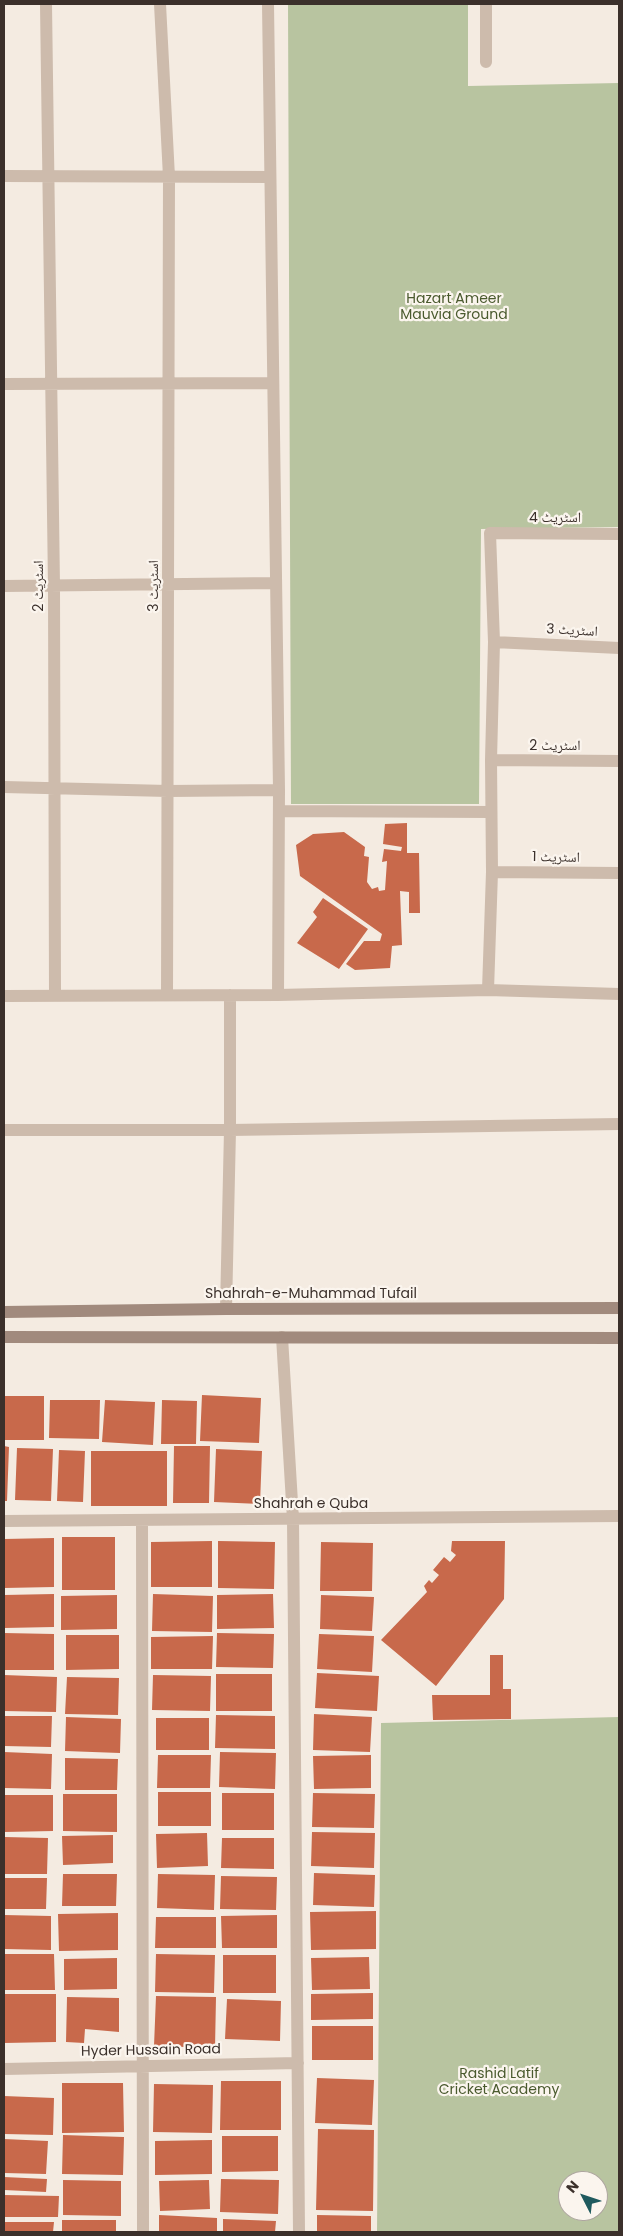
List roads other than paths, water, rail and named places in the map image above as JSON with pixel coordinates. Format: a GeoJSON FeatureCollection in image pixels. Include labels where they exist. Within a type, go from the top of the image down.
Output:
{"type":"FeatureCollection","features":[{"type":"Feature","properties":{"kind":"main road","name":"Shahrah-e-Muhammad Tufail"},"geometry":{"type":"LineString","coordinates":[[4,1312],[226,1309],[619,1308]]}},
{"type":"Feature","properties":{"kind":"main road"},"geometry":{"type":"LineString","coordinates":[[4,1338],[619,1338]]}},
{"type":"Feature","properties":{"kind":"street","name":"اسٹریٹ 2"},"geometry":{"type":"LineString","coordinates":[[46,4],[50,177],[54,586],[55,996]]}},
{"type":"Feature","properties":{"kind":"street","name":"اسٹریٹ 3"},"geometry":{"type":"LineString","coordinates":[[160,4],[169,177],[168,995]]}},
{"type":"Feature","properties":{"kind":"street"},"geometry":{"type":"LineString","coordinates":[[268,4],[279,790],[278,995]]}},
{"type":"Feature","properties":{"kind":"street"},"geometry":{"type":"LineString","coordinates":[[486,4],[486,62]]}},
{"type":"Feature","properties":{"kind":"street"},"geometry":{"type":"LineString","coordinates":[[4,176],[270,177]]}},
{"type":"Feature","properties":{"kind":"street"},"geometry":{"type":"LineString","coordinates":[[4,384],[273,383]]}},
{"type":"Feature","properties":{"kind":"street","name":"اسٹریٹ 4"},"geometry":{"type":"LineString","coordinates":[[494,642],[490,533],[619,534]]}},
{"type":"Feature","properties":{"kind":"street"},"geometry":{"type":"LineString","coordinates":[[4,586],[276,583]]}},
{"type":"Feature","properties":{"kind":"street"},"geometry":{"type":"LineString","coordinates":[[488,990],[492,872],[491,760],[494,642]]}},
{"type":"Feature","properties":{"kind":"street","name":"اسٹریٹ 3"},"geometry":{"type":"LineString","coordinates":[[494,642],[619,648]]}},
{"type":"Feature","properties":{"kind":"street","name":"اسٹریٹ 2"},"geometry":{"type":"LineString","coordinates":[[491,760],[619,761]]}},
{"type":"Feature","properties":{"kind":"street"},"geometry":{"type":"LineString","coordinates":[[4,786],[168,790],[279,790]]}},
{"type":"Feature","properties":{"kind":"street"},"geometry":{"type":"LineString","coordinates":[[279,811],[492,812]]}},
{"type":"Feature","properties":{"kind":"street","name":"اسٹریٹ 1"},"geometry":{"type":"LineString","coordinates":[[492,872],[619,873]]}},
{"type":"Feature","properties":{"kind":"street"},"geometry":{"type":"LineString","coordinates":[[4,996],[278,995],[488,990],[619,994]]}},
{"type":"Feature","properties":{"kind":"street"},"geometry":{"type":"LineString","coordinates":[[226,1309],[230,1130],[230,995]]}},
{"type":"Feature","properties":{"kind":"street"},"geometry":{"type":"LineString","coordinates":[[4,1130],[230,1130],[619,1124]]}},
{"type":"Feature","properties":{"kind":"street"},"geometry":{"type":"LineString","coordinates":[[282,1337],[293,1519],[299,2232]]}},
{"type":"Feature","properties":{"kind":"street","name":"Shahrah e Quba"},"geometry":{"type":"LineString","coordinates":[[4,1521],[619,1516]]}},
{"type":"Feature","properties":{"kind":"street"},"geometry":{"type":"LineString","coordinates":[[142,1520],[143,2232]]}},
{"type":"Feature","properties":{"kind":"street","name":"Hyder Hussain Road"},"geometry":{"type":"LineString","coordinates":[[4,2069],[298,2063]]}},
{"type":"Feature","properties":{"kind":"park label","name":"Hazart Ameer Mauvia Ground"},"geometry":{"type":"Point","coordinates":[454,308]}},
{"type":"Feature","properties":{"kind":"park label","name":"Rashid Latif Cricket Academy"},"geometry":{"type":"Point","coordinates":[499,2082]}}]}
